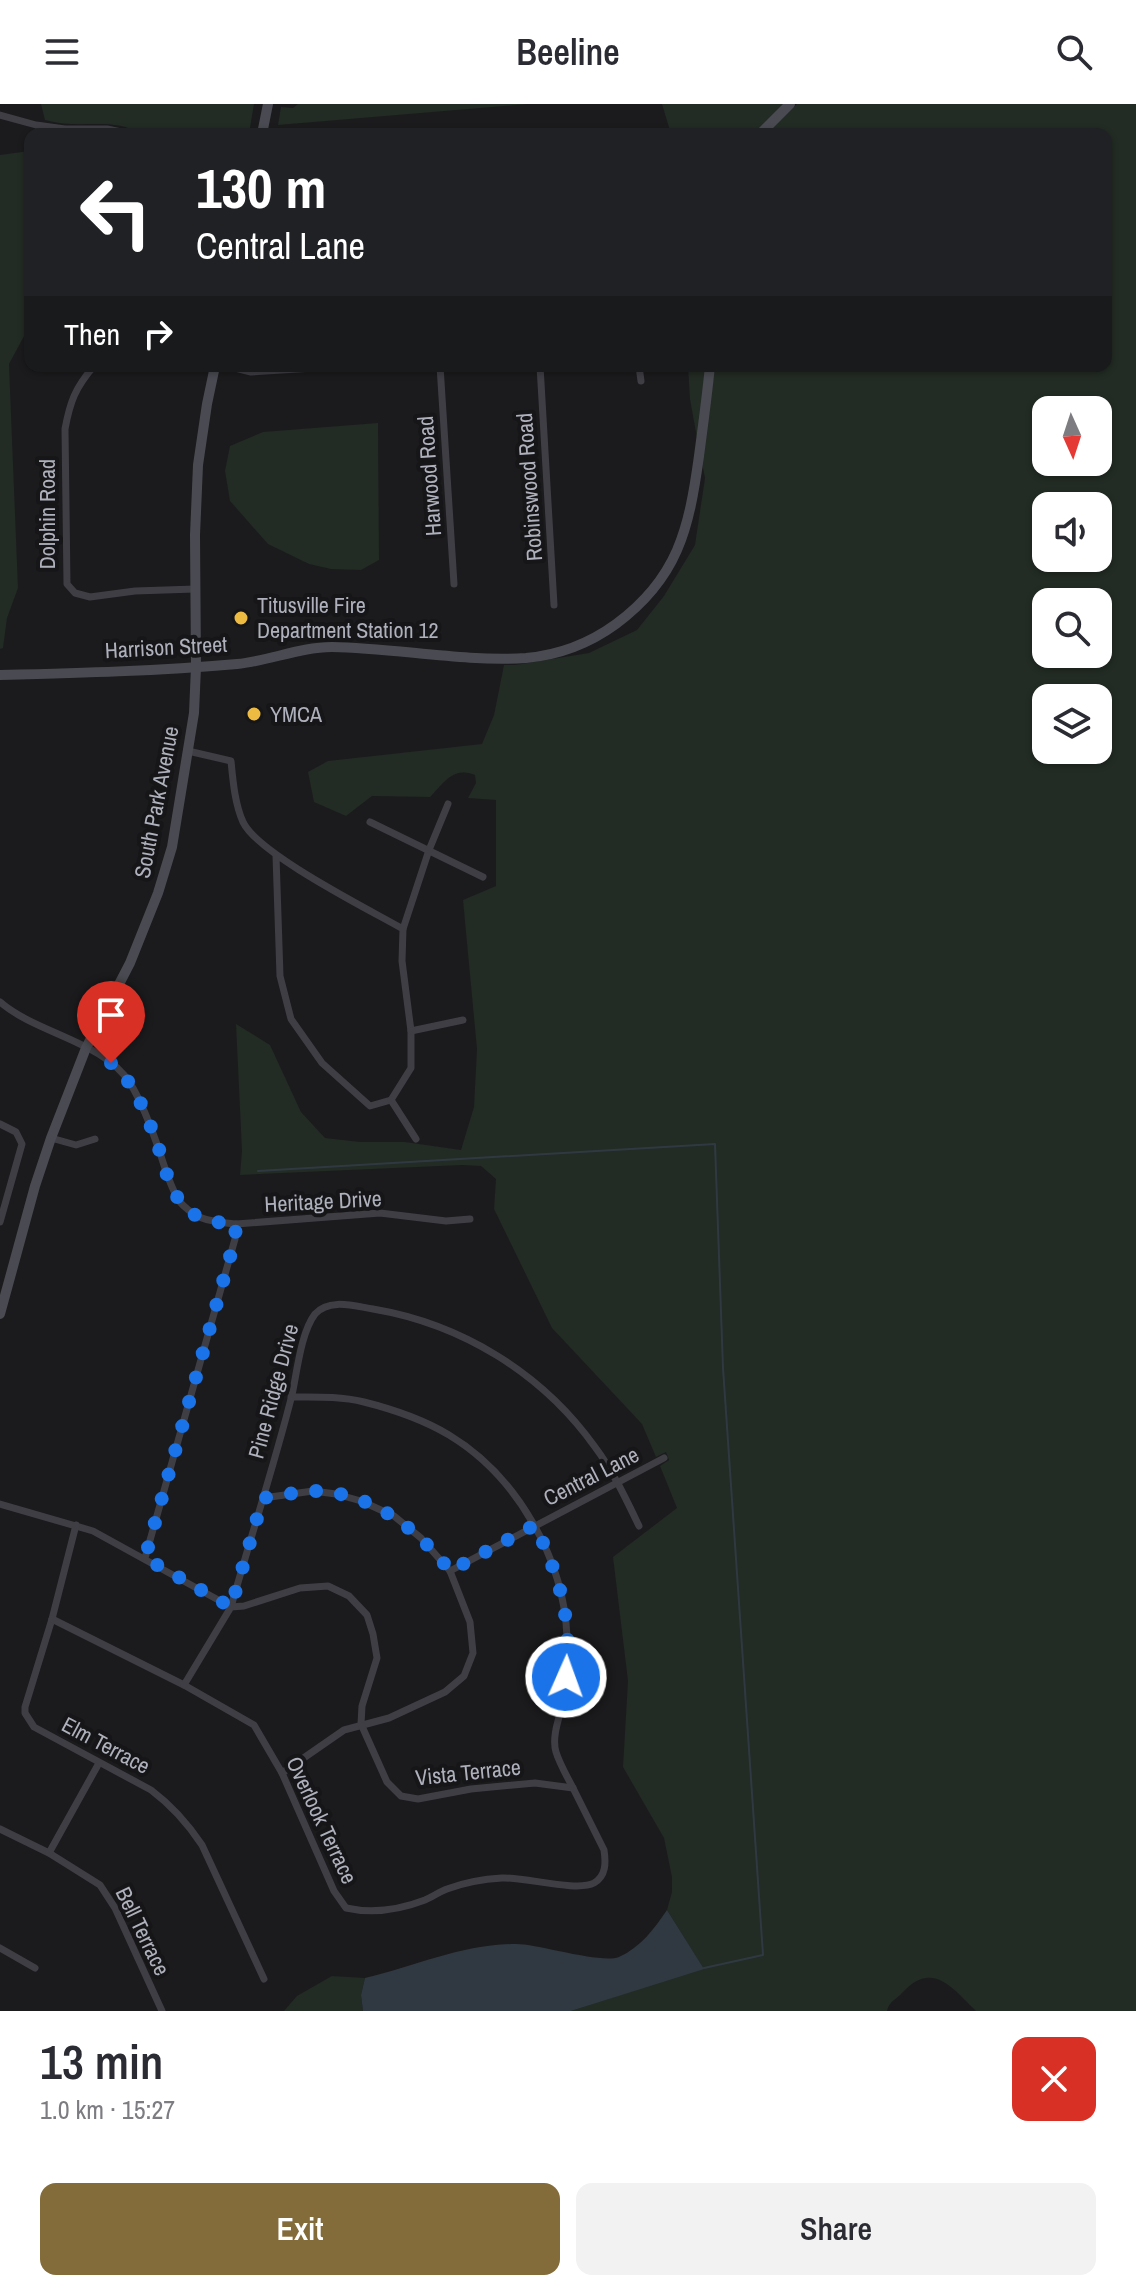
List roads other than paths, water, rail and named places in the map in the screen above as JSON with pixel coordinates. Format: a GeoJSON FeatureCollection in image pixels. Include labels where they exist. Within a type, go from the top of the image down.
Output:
{"type":"FeatureCollection","features":[{"type":"Feature","properties":{"kind":"street"},"geometry":{"type":"LineString","coordinates":[[263,128],[268,104]]}},
{"type":"Feature","properties":{"kind":"street"},"geometry":{"type":"LineString","coordinates":[[766,128],[790,104]]}},
{"type":"Feature","properties":{"kind":"street"},"geometry":{"type":"LineString","coordinates":[[0,115],[58,128]]}},
{"type":"Feature","properties":{"kind":"street","name":"Dolphin Road"},"geometry":{"type":"LineString","coordinates":[[89,372],[78,384],[65,429],[67,584],[75,593],[90,597],[135,591],[195,589]]}},
{"type":"Feature","properties":{"kind":"street","name":"South Park Avenue"},"geometry":{"type":"LineString","coordinates":[[0,1314],[51,1138],[86,1048],[130,963],[158,893],[172,847],[194,713],[198,465],[214,372]]}},
{"type":"Feature","properties":{"kind":"street","name":"Harwood Road"},"geometry":{"type":"LineString","coordinates":[[440,372],[454,584]]}},
{"type":"Feature","properties":{"kind":"street","name":"Robinswood Road"},"geometry":{"type":"LineString","coordinates":[[540,372],[554,605]]}},
{"type":"Feature","properties":{"kind":"street"},"geometry":{"type":"LineString","coordinates":[[640,372],[641,381]]}},
{"type":"Feature","properties":{"kind":"street","name":"Harrison Street"},"geometry":{"type":"LineString","coordinates":[[0,675],[196,667],[242,663],[329,647],[492,658],[536,657],[548,656],[602,635],[654,591],[669,569],[682,540],[692,507],[709,372]]}},
{"type":"Feature","properties":{"kind":"street"},"geometry":{"type":"LineString","coordinates":[[188,751],[231,761],[234,792],[244,825],[276,856],[403,929]]}},
{"type":"Feature","properties":{"kind":"street"},"geometry":{"type":"LineString","coordinates":[[276,856],[280,976],[291,1019],[322,1063],[370,1106],[391,1100],[411,1068],[411,1031],[402,961],[403,929],[448,804]]}},
{"type":"Feature","properties":{"kind":"street"},"geometry":{"type":"LineString","coordinates":[[370,822],[483,877]]}},
{"type":"Feature","properties":{"kind":"street","name":"Heritage Drive"},"geometry":{"type":"LineString","coordinates":[[0,1002],[15,1015],[111,1063],[130,1084],[181,1203],[198,1217],[236,1224],[380,1213],[446,1221],[470,1219]]}},
{"type":"Feature","properties":{"kind":"street"},"geometry":{"type":"LineString","coordinates":[[411,1031],[463,1020]]}},
{"type":"Feature","properties":{"kind":"street"},"geometry":{"type":"LineString","coordinates":[[391,1100],[416,1139]]}},
{"type":"Feature","properties":{"kind":"street"},"geometry":{"type":"LineString","coordinates":[[0,1124],[16,1132],[22,1144],[0,1222]]}},
{"type":"Feature","properties":{"kind":"street"},"geometry":{"type":"LineString","coordinates":[[51,1138],[76,1145],[95,1139]]}},
{"type":"Feature","properties":{"kind":"street"},"geometry":{"type":"LineString","coordinates":[[145,1558],[235,1239],[236,1224]]}},
{"type":"Feature","properties":{"kind":"street","name":"Pine Ridge Drive"},"geometry":{"type":"LineString","coordinates":[[184,1685],[231,1607],[309,1323],[318,1310],[333,1304],[392,1312],[449,1330],[508,1361],[574,1420],[618,1483],[639,1526]]}},
{"type":"Feature","properties":{"kind":"street","name":"Overlook Terrace"},"geometry":{"type":"LineString","coordinates":[[52,1619],[184,1685],[254,1725],[282,1773],[334,1891],[346,1908],[364,1912],[408,1906],[447,1889],[501,1878],[582,1886],[595,1882],[604,1873],[604,1850],[555,1748],[568,1655],[563,1598],[553,1562],[535,1525],[513,1494],[479,1457],[450,1435],[421,1421],[364,1402],[331,1397],[291,1397]]}},
{"type":"Feature","properties":{"kind":"street","name":"Central Lane"},"geometry":{"type":"LineString","coordinates":[[450,1571],[664,1458]]}},
{"type":"Feature","properties":{"kind":"street"},"geometry":{"type":"LineString","coordinates":[[263,1498],[313,1491],[336,1494],[394,1516],[421,1538],[450,1571],[470,1622],[473,1653],[464,1676],[445,1692],[389,1718],[344,1730],[282,1773]]}},
{"type":"Feature","properties":{"kind":"street"},"geometry":{"type":"LineString","coordinates":[[0,1504],[93,1531],[231,1607],[244,1606],[300,1588],[328,1586],[349,1596],[367,1615],[377,1658],[362,1706],[361,1724]]}},
{"type":"Feature","properties":{"kind":"street","name":"Elm Terrace"},"geometry":{"type":"LineString","coordinates":[[76,1525],[25,1713],[34,1727],[166,1801],[202,1845],[264,1979]]}},
{"type":"Feature","properties":{"kind":"street","name":"Vista Terrace"},"geometry":{"type":"LineString","coordinates":[[361,1724],[387,1782],[401,1796],[418,1799],[471,1789],[535,1783],[573,1788]]}},
{"type":"Feature","properties":{"kind":"street"},"geometry":{"type":"LineString","coordinates":[[49,1853],[99,1763]]}},
{"type":"Feature","properties":{"kind":"street","name":"Bell Terrace"},"geometry":{"type":"LineString","coordinates":[[0,1829],[49,1853],[100,1885],[162,2011]]}},
{"type":"Feature","properties":{"kind":"street"},"geometry":{"type":"LineString","coordinates":[[0,1948],[35,1968]]}},
{"type":"Feature","properties":{"kind":"waterway"},"geometry":{"type":"LineString","coordinates":[[258,1171],[715,1144],[723,1368],[763,1955],[704,1968]]}},
{"type":"Feature","properties":{"kind":"place","name":"Titusville Fire Department Station 12"},"geometry":{"type":"Point","coordinates":[241,618]}},
{"type":"Feature","properties":{"kind":"place","name":"YMCA"},"geometry":{"type":"Point","coordinates":[254,714]}}]}
